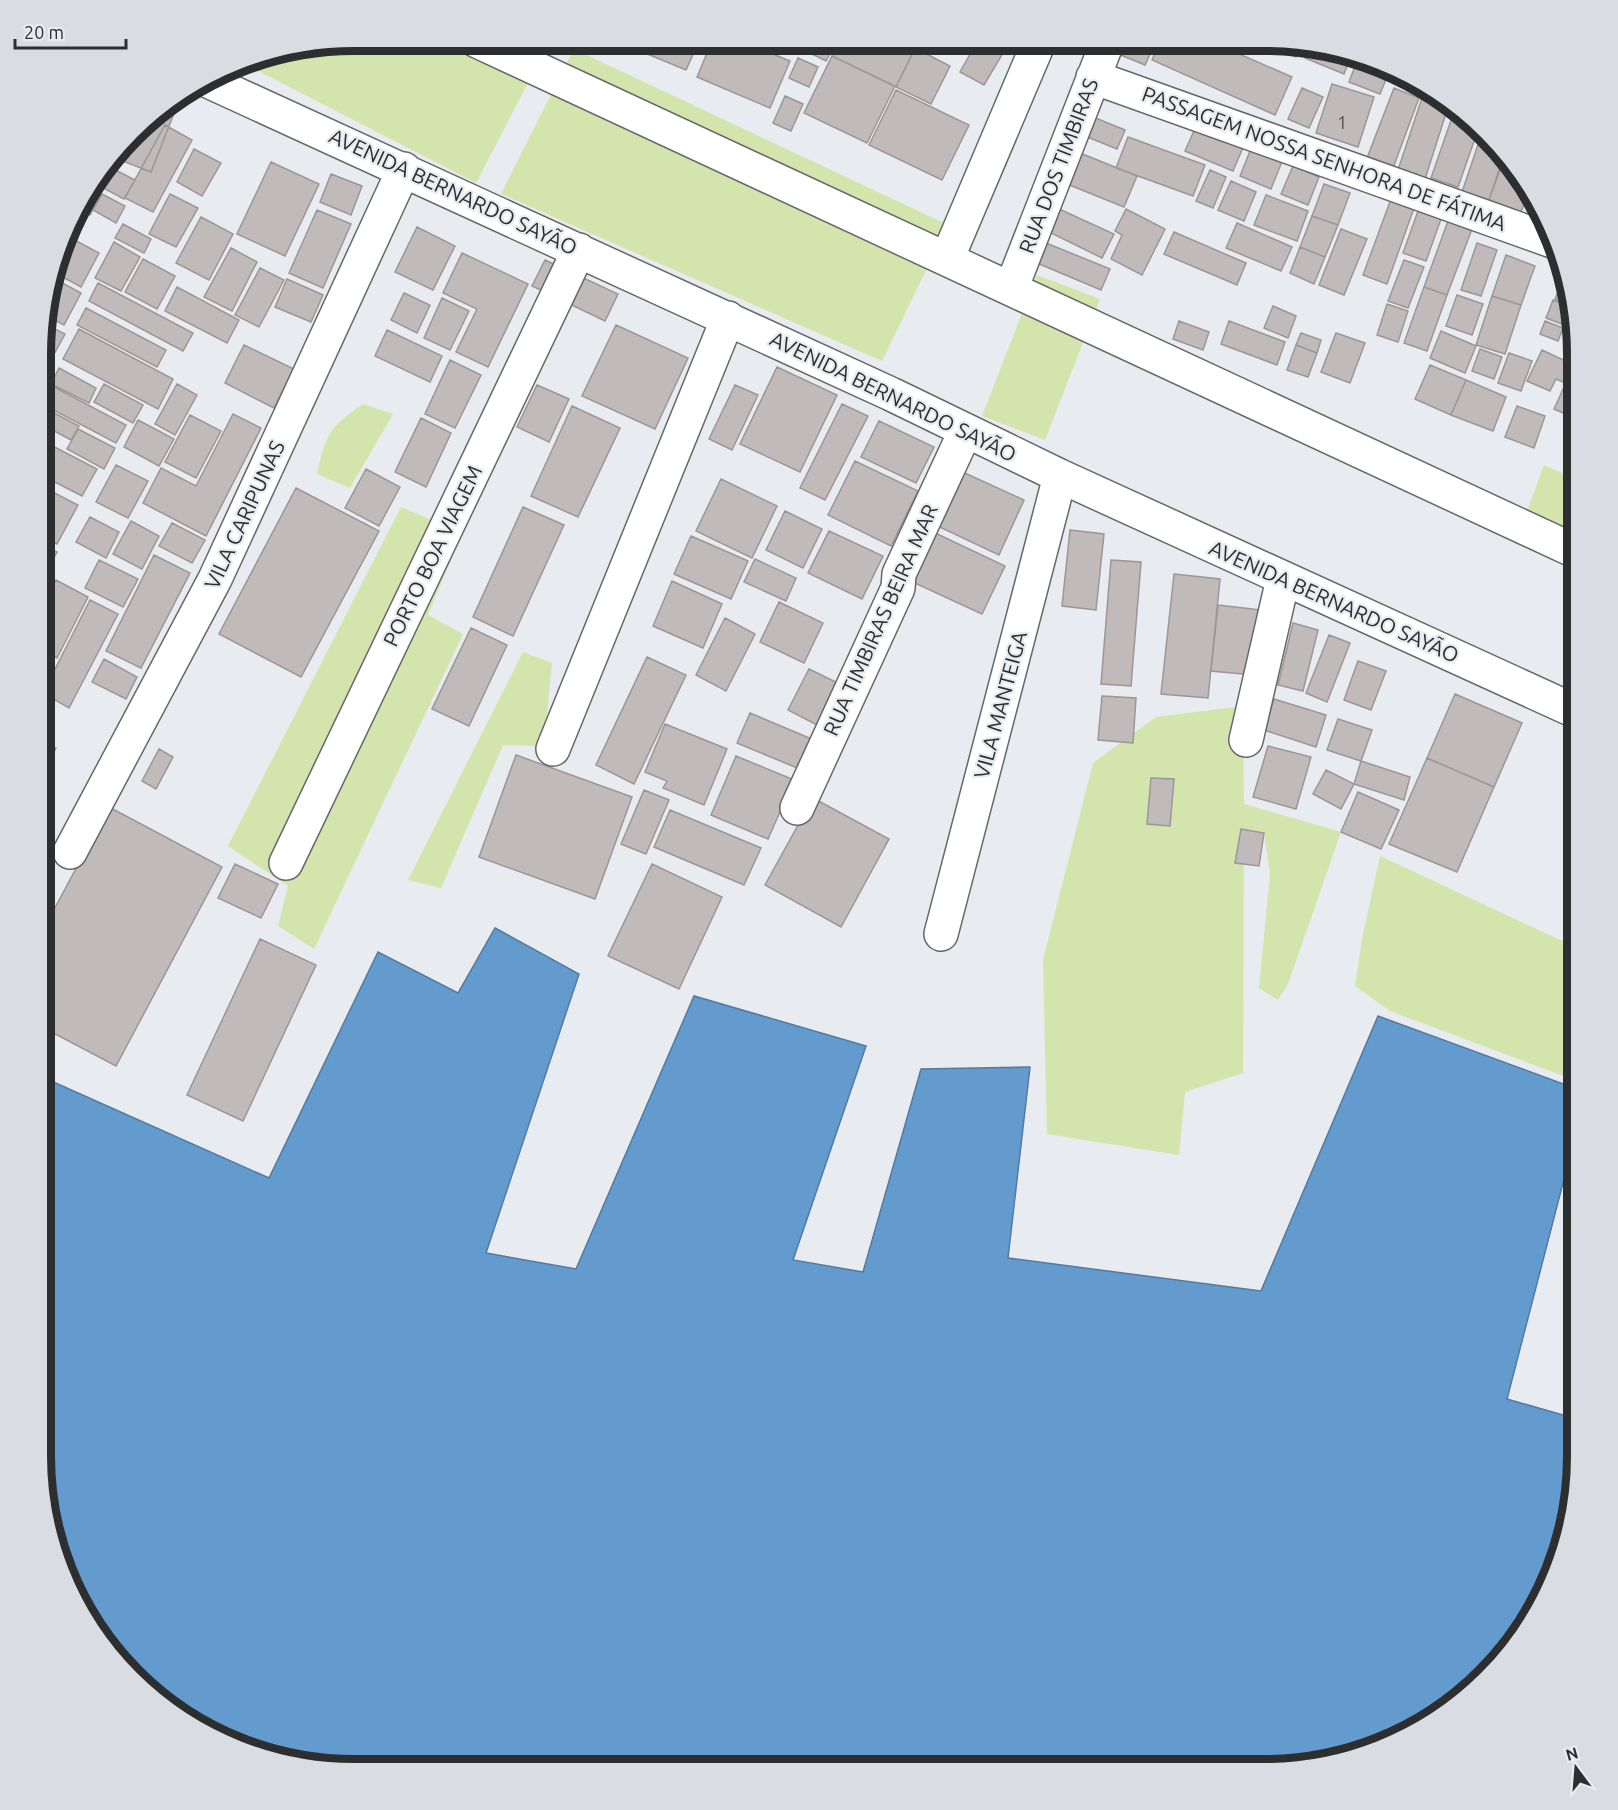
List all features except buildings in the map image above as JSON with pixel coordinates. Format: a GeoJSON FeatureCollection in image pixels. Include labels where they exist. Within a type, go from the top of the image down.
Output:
{"type":"FeatureCollection","features":[{"type":"Feature","properties":{"kind":"street"},"geometry":{"type":"LineString","coordinates":[[499,51],[1567,547]]}},
{"type":"Feature","properties":{"kind":"street"},"geometry":{"type":"LineString","coordinates":[[947,259],[1035,51]]}},
{"type":"Feature","properties":{"kind":"street","name":"RUA DOS TIMBIRAS"},"geometry":{"type":"LineString","coordinates":[[1011,289],[1104,51]]}},
{"type":"Feature","properties":{"kind":"street","name":"PASSAGEM NOSSA SENHORA DE FÁTIMA"},"geometry":{"type":"LineString","coordinates":[[1093,77],[1544,238]]}},
{"type":"Feature","properties":{"kind":"street","name":"AVENIDA BERNARDO SAYÃO"},"geometry":{"type":"LineString","coordinates":[[216,85],[728,318],[891,394],[965,432],[1567,707]]}},
{"type":"Feature","properties":{"kind":"street","name":"VILA CARIPUNAS"},"geometry":{"type":"LineString","coordinates":[[70,852],[215,579],[404,169]]}},
{"type":"Feature","properties":{"kind":"street","name":"PORTO BOA VIAGEM"},"geometry":{"type":"LineString","coordinates":[[286,863],[579,250]]}},
{"type":"Feature","properties":{"kind":"street"},"geometry":{"type":"LineString","coordinates":[[553,749],[728,318]]}},
{"type":"Feature","properties":{"kind":"street","name":"RUA TIMBIRAS BEIRA MAR"},"geometry":{"type":"LineString","coordinates":[[796,808],[898,588],[899,574],[965,432]]}},
{"type":"Feature","properties":{"kind":"street","name":"VILA MANTEIGA"},"geometry":{"type":"LineString","coordinates":[[941,934],[1060,476]]}},
{"type":"Feature","properties":{"kind":"street"},"geometry":{"type":"LineString","coordinates":[[1246,740],[1283,579]]}},
{"type":"Feature","properties":{"kind":"green space"},"geometry":{"type":"Polygon","coordinates":[[[544,51],[476,183],[253,68],[295,57],[334,52],[544,51]]]}},
{"type":"Feature","properties":{"kind":"green space"},"geometry":{"type":"Polygon","coordinates":[[[573,51],[578,51],[948,225],[882,361],[501,194],[573,51]]]}},
{"type":"Feature","properties":{"kind":"green space"},"geometry":{"type":"Polygon","coordinates":[[[1037,275],[1100,299],[1045,440],[982,416],[1037,275]]]}},
{"type":"Feature","properties":{"kind":"green space"},"geometry":{"type":"Polygon","coordinates":[[[363,404],[393,414],[350,488],[317,474],[323,449],[331,433],[343,419],[363,404]]]}},
{"type":"Feature","properties":{"kind":"green space"},"geometry":{"type":"Polygon","coordinates":[[[1544,465],[1567,475],[1567,568],[1518,536],[1544,465]]]}},
{"type":"Feature","properties":{"kind":"green space"},"geometry":{"type":"Polygon","coordinates":[[[401,507],[462,533],[428,615],[463,634],[314,949],[278,926],[288,886],[228,846],[401,507]]]}},
{"type":"Feature","properties":{"kind":"green space"},"geometry":{"type":"Polygon","coordinates":[[[523,652],[552,663],[544,746],[503,745],[441,888],[408,880],[523,652]]]}},
{"type":"Feature","properties":{"kind":"green space"},"geometry":{"type":"Polygon","coordinates":[[[1243,706],[1244,804],[1341,832],[1288,984],[1278,1000],[1259,988],[1270,874],[1264,833],[1244,830],[1243,1073],[1185,1092],[1179,1155],[1047,1134],[1043,960],[1093,763],[1156,717],[1243,706]]]}},
{"type":"Feature","properties":{"kind":"green space"},"geometry":{"type":"Polygon","coordinates":[[[1380,856],[1567,943],[1567,1077],[1390,1011],[1355,986],[1362,939],[1380,856]]]}},
{"type":"Feature","properties":{"kind":"water"},"geometry":{"type":"Polygon","coordinates":[[[495,928],[579,974],[486,1253],[576,1269],[694,996],[866,1046],[793,1260],[863,1272],[921,1069],[1030,1067],[1008,1258],[1261,1291],[1378,1016],[1567,1085],[1567,1168],[1507,1399],[1567,1416],[1566,1476],[1561,1515],[1551,1553],[1536,1590],[1516,1624],[1492,1656],[1464,1684],[1432,1708],[1398,1728],[1361,1743],[1323,1753],[1284,1758],[354,1759],[315,1756],[276,1749],[220,1728],[186,1708],[154,1684],[126,1656],[102,1624],[82,1590],[61,1534],[54,1495],[51,1456],[51,1081],[269,1178],[378,952],[458,993],[495,928]]]}}]}
